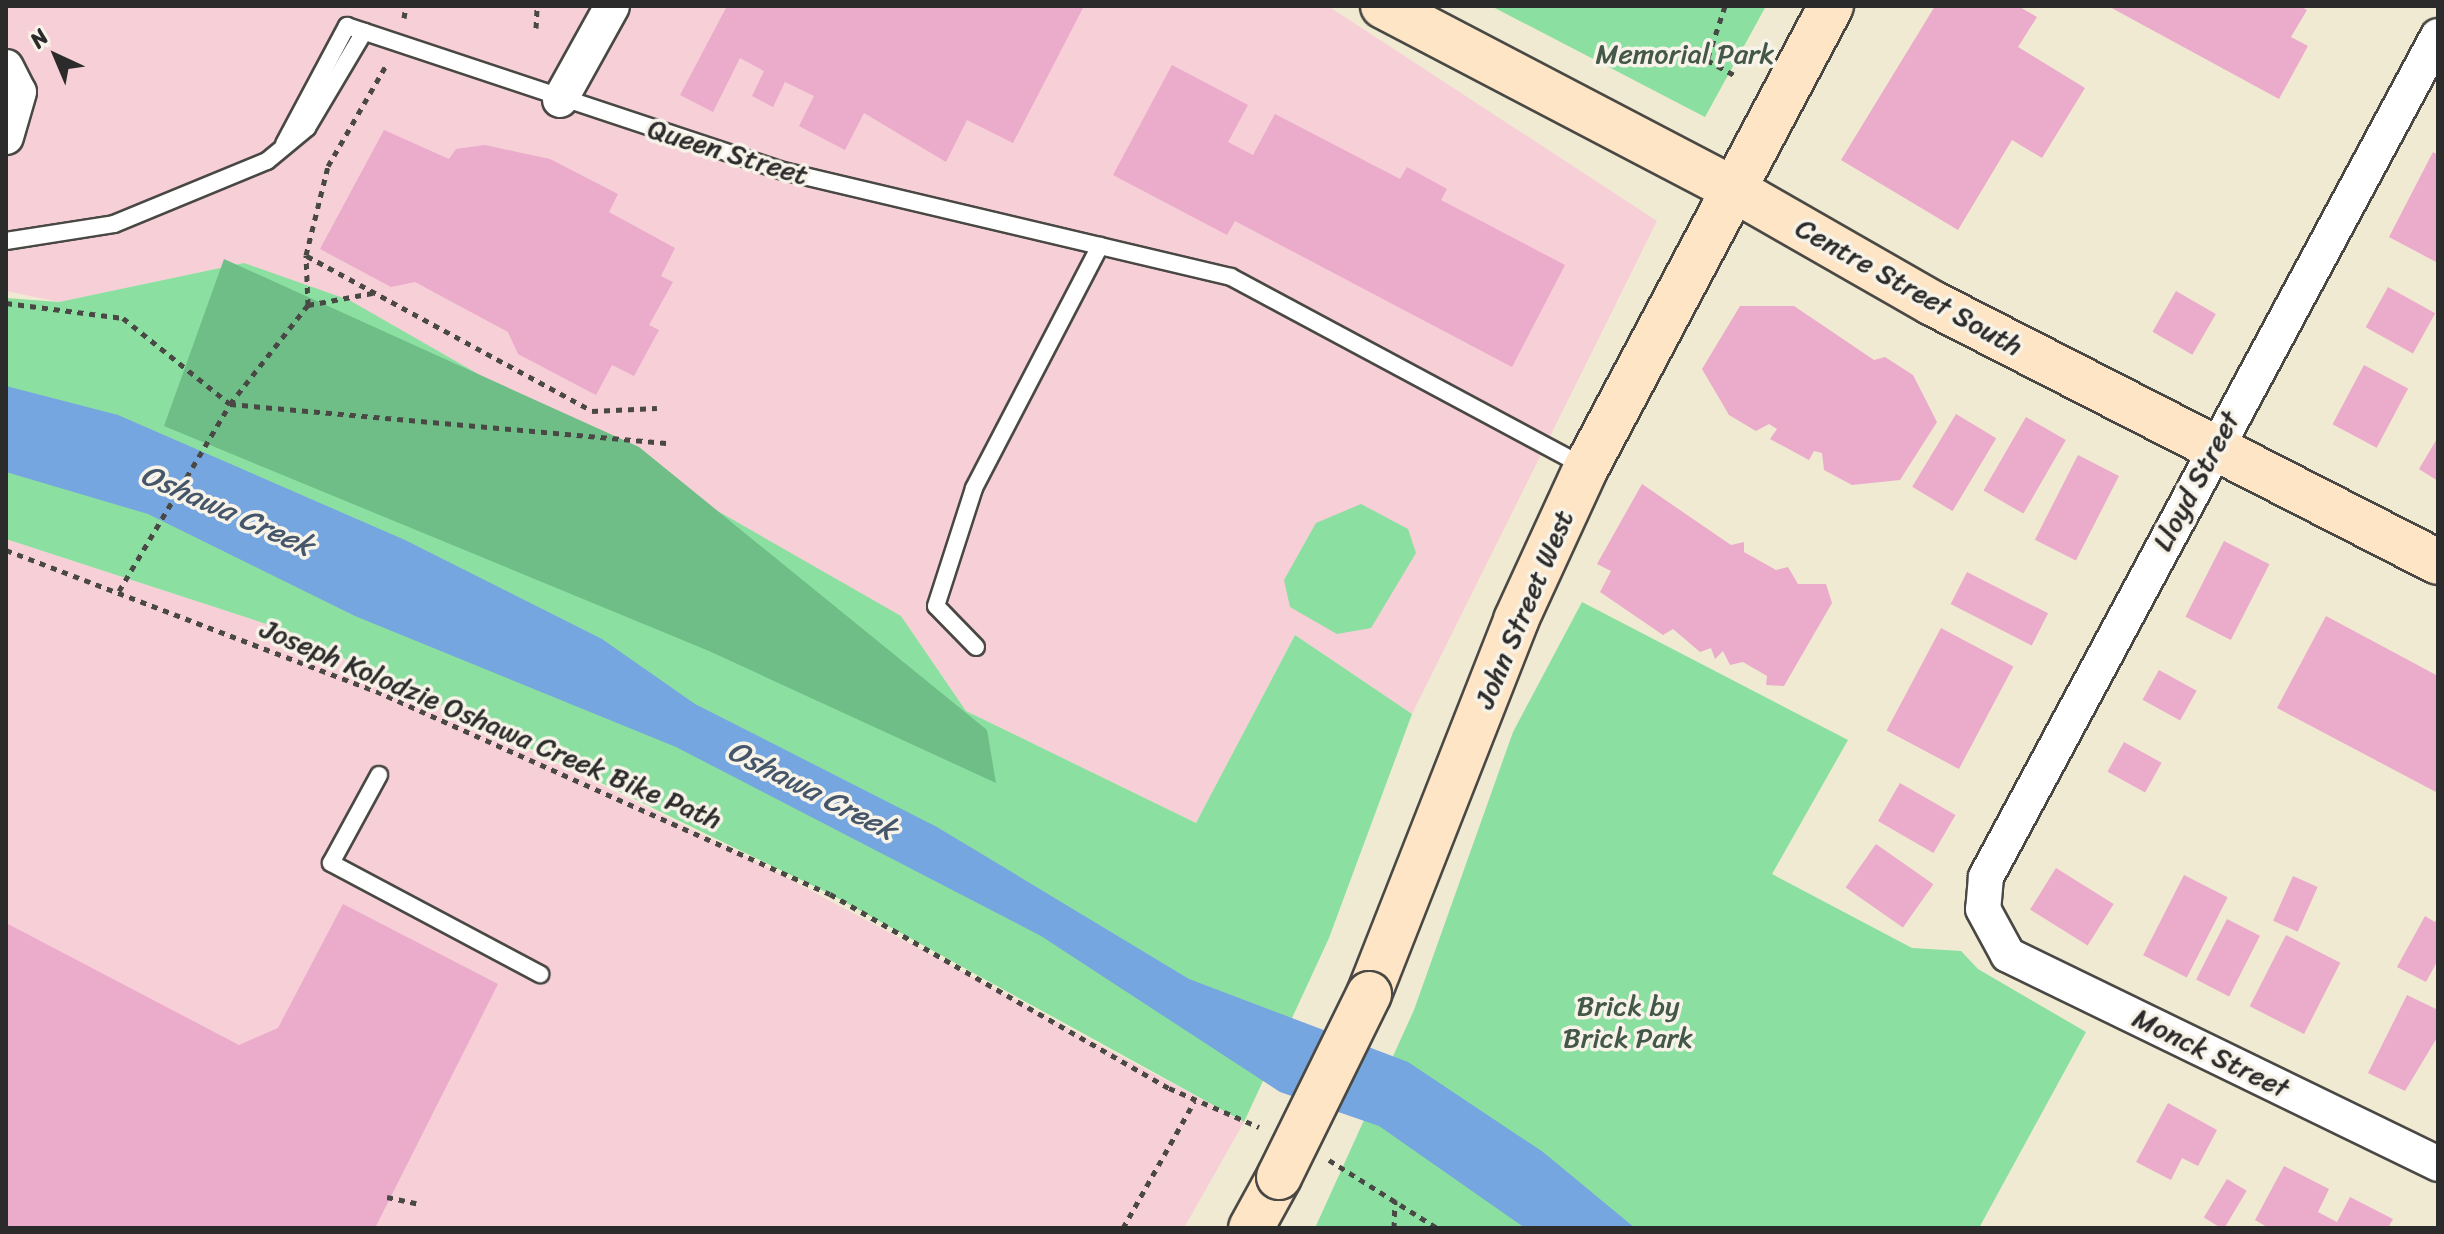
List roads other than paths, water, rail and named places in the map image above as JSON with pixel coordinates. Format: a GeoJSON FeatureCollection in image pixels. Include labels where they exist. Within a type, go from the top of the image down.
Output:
{"type":"FeatureCollection","features":[{"type":"Feature","properties":{"kind":"street"},"geometry":{"type":"LineString","coordinates":[[560,100],[612,6]]}},
{"type":"Feature","properties":{"kind":"street","name":"Centre Street South"},"geometry":{"type":"LineString","coordinates":[[1383,6],[1733,189],[1932,303],[2438,562]]}},
{"type":"Feature","properties":{"kind":"street","name":"John Street West"},"geometry":{"type":"LineString","coordinates":[[1251,1228],[1369,994],[1516,620],[1586,468],[1831,6]]}},
{"type":"Feature","properties":{"kind":"street","name":"Lloyd Street"},"geometry":{"type":"LineString","coordinates":[[1991,935],[1983,909],[1986,877],[2214,445],[2436,42]]}},
{"type":"Feature","properties":{"kind":"street"},"geometry":{"type":"LineString","coordinates":[[6,67],[19,102],[6,137]]}},
{"type":"Feature","properties":{"kind":"street","name":"Monck Street"},"geometry":{"type":"LineString","coordinates":[[1991,935],[2008,955],[2438,1164]]}},
{"type":"Feature","properties":{"kind":"lane","name":"Queen Street"},"geometry":{"type":"LineString","coordinates":[[284,144],[347,26],[560,100],[787,172],[1231,277],[1586,468]]}},
{"type":"Feature","properties":{"kind":"lane"},"geometry":{"type":"LineString","coordinates":[[6,241],[114,224],[241,175],[307,128],[364,32]]}},
{"type":"Feature","properties":{"kind":"lane"},"geometry":{"type":"LineString","coordinates":[[976,647],[936,606],[974,488],[1100,246]]}},
{"type":"Feature","properties":{"kind":"lane"},"geometry":{"type":"LineString","coordinates":[[379,775],[331,863],[540,974]]}},
{"type":"Feature","properties":{"kind":"water","name":"Oshawa Creek"},"geometry":{"type":"Polygon","coordinates":[[[6,386],[118,415],[405,540],[602,639],[695,704],[937,827],[1189,979],[1408,1062],[1543,1152],[1635,1228],[1525,1228],[1379,1126],[1280,1092],[1041,936],[676,747],[355,616],[148,514],[6,472],[6,386]]]}},
{"type":"Feature","properties":{"kind":"park label","name":"Memorial Park"},"geometry":{"type":"Point","coordinates":[1685,54]}},
{"type":"Feature","properties":{"kind":"park label","name":"Brick by Brick Park"},"geometry":{"type":"Point","coordinates":[1628,1022]}}]}
